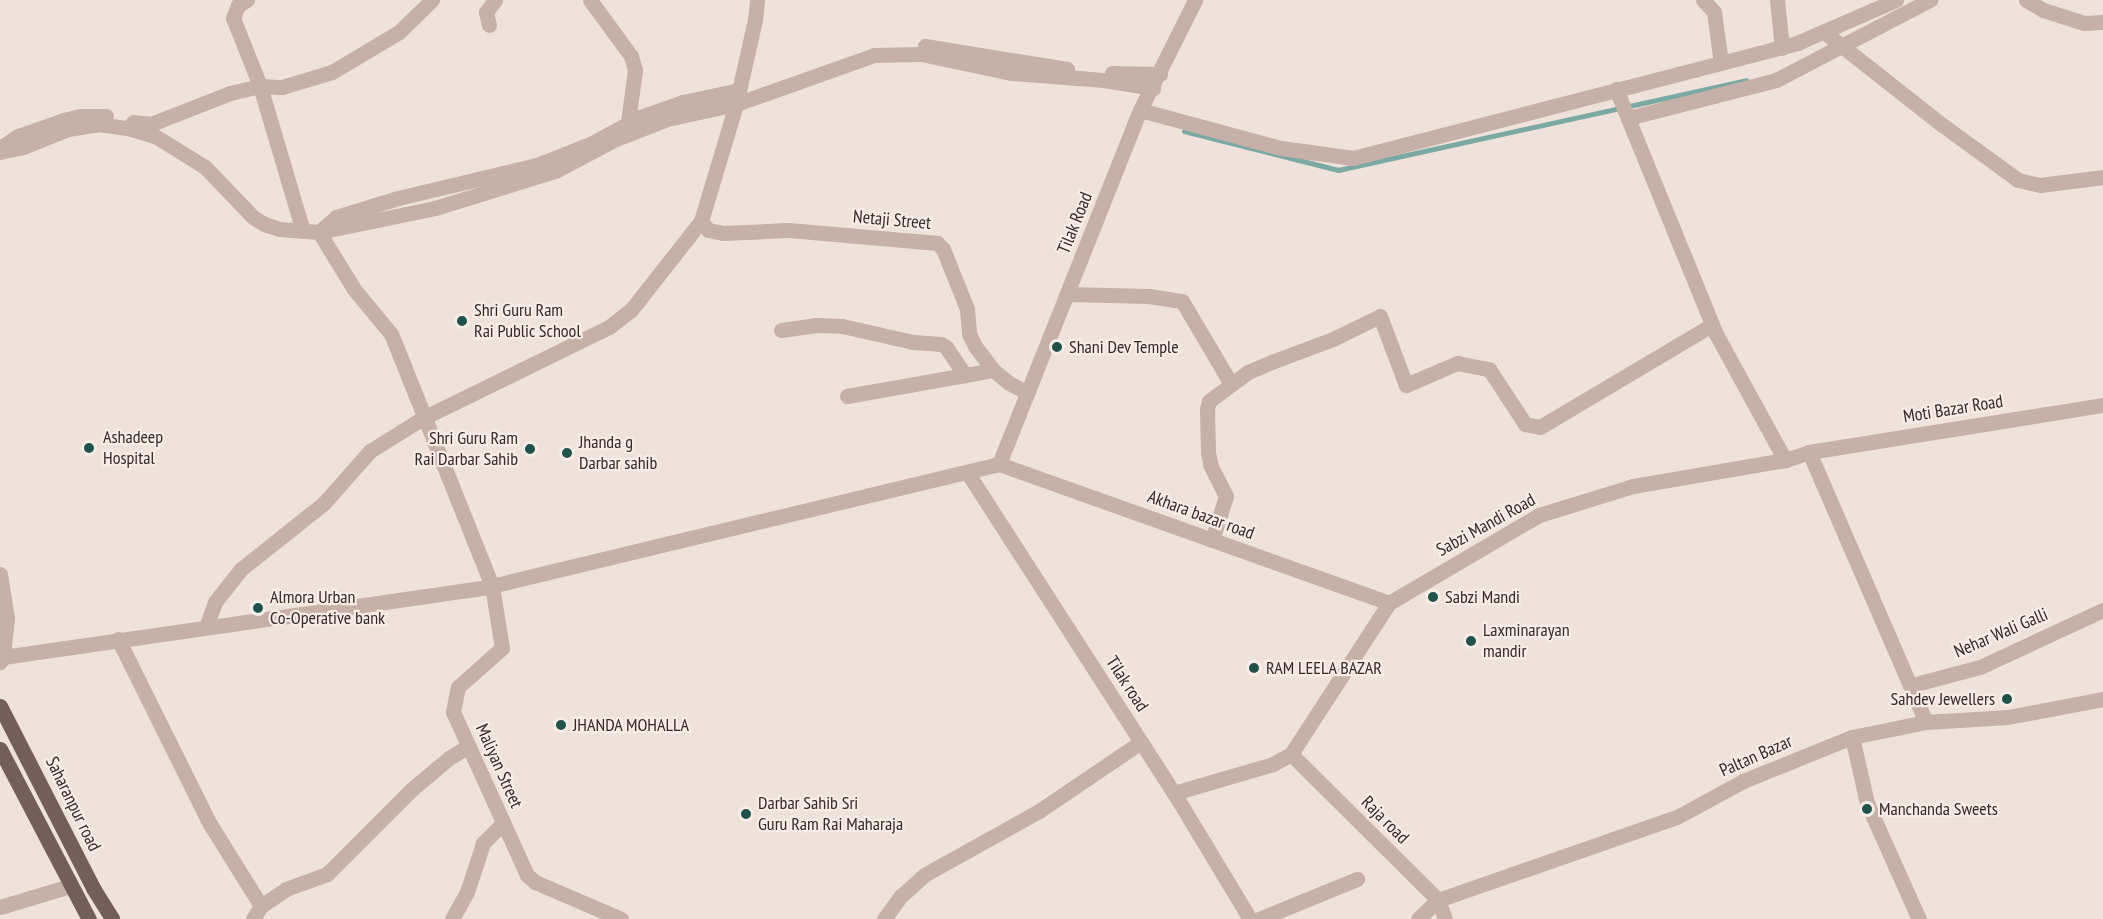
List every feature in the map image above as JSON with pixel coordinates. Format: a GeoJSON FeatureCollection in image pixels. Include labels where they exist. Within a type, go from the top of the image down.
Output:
{"type":"FeatureCollection","features":[{"type":"Feature","properties":{"kind":"main road","name":"Saharanpur road"},"geometry":{"type":"LineString","coordinates":[[0,706],[93,888],[112,919]]}},
{"type":"Feature","properties":{"kind":"main road"},"geometry":{"type":"LineString","coordinates":[[0,749],[89,919]]}},
{"type":"Feature","properties":{"kind":"street"},"geometry":{"type":"LineString","coordinates":[[247,0],[238,5],[233,18],[260,86],[303,231]]}},
{"type":"Feature","properties":{"kind":"street"},"geometry":{"type":"LineString","coordinates":[[0,150],[18,136],[80,116],[111,117],[151,124],[230,93],[260,86],[282,87],[332,72],[399,32],[432,0]]}},
{"type":"Feature","properties":{"kind":"street"},"geometry":{"type":"LineString","coordinates":[[489,25],[486,12],[495,0]]}},
{"type":"Feature","properties":{"kind":"street"},"geometry":{"type":"LineString","coordinates":[[590,0],[631,56],[635,70],[628,122]]}},
{"type":"Feature","properties":{"kind":"street"},"geometry":{"type":"LineString","coordinates":[[206,627],[215,602],[241,569],[324,503],[370,451],[423,418],[609,327],[631,310],[701,221],[738,97],[755,20],[756,0]]}},
{"type":"Feature","properties":{"kind":"street","name":"Tilak Road"},"geometry":{"type":"LineString","coordinates":[[999,464],[1140,110],[1195,0]]}},
{"type":"Feature","properties":{"kind":"street"},"geometry":{"type":"LineString","coordinates":[[1703,0],[1714,12],[1721,63]]}},
{"type":"Feature","properties":{"kind":"street"},"geometry":{"type":"LineString","coordinates":[[1777,0],[1782,48]]}},
{"type":"Feature","properties":{"kind":"street"},"geometry":{"type":"LineString","coordinates":[[1140,110],[1281,148],[1353,158],[1782,48],[1896,0]]}},
{"type":"Feature","properties":{"kind":"street"},"geometry":{"type":"LineString","coordinates":[[1628,118],[1776,80],[1930,0]]}},
{"type":"Feature","properties":{"kind":"street"},"geometry":{"type":"LineString","coordinates":[[2026,0],[2043,10],[2084,23],[2103,22]]}},
{"type":"Feature","properties":{"kind":"street"},"geometry":{"type":"LineString","coordinates":[[1824,32],[2018,180],[2040,185],[2103,177]]}},
{"type":"Feature","properties":{"kind":"street"},"geometry":{"type":"LineString","coordinates":[[0,150],[23,147],[68,129],[98,124],[129,128],[154,136],[205,167],[253,217],[264,224],[279,229],[319,232],[435,208],[555,171],[616,139],[667,119],[874,55],[921,54],[1011,73],[1104,80],[1156,81]]}},
{"type":"Feature","properties":{"kind":"street"},"geometry":{"type":"LineString","coordinates":[[1616,89],[1712,325],[1785,460]]}},
{"type":"Feature","properties":{"kind":"street"},"geometry":{"type":"LineString","coordinates":[[319,232],[336,218],[377,205],[537,165],[592,142],[628,122],[683,102],[738,97]]}},
{"type":"Feature","properties":{"kind":"street","name":"Netaji Street"},"geometry":{"type":"LineString","coordinates":[[701,221],[708,230],[723,233],[789,230],[937,243],[943,249],[967,309],[969,334],[993,370],[1009,383],[1028,393]]}},
{"type":"Feature","properties":{"kind":"street"},"geometry":{"type":"LineString","coordinates":[[319,232],[354,289],[391,334],[492,586]]}},
{"type":"Feature","properties":{"kind":"street"},"geometry":{"type":"LineString","coordinates":[[1067,294],[1149,296],[1182,301],[1231,384]]}},
{"type":"Feature","properties":{"kind":"street"},"geometry":{"type":"LineString","coordinates":[[1212,540],[1226,496],[1211,466],[1208,453],[1207,409],[1213,396],[1248,372],[1333,339],[1380,316],[1406,385],[1457,363],[1489,369],[1525,424],[1540,427],[1712,325]]}},
{"type":"Feature","properties":{"kind":"street"},"geometry":{"type":"LineString","coordinates":[[781,330],[817,325],[842,326],[913,342],[941,344],[946,347],[965,375]]}},
{"type":"Feature","properties":{"kind":"street"},"geometry":{"type":"LineString","coordinates":[[848,396],[993,370]]}},
{"type":"Feature","properties":{"kind":"street","name":"Moti Bazar Road"},"geometry":{"type":"LineString","coordinates":[[1785,460],[1809,452],[2103,405]]}},
{"type":"Feature","properties":{"kind":"street"},"geometry":{"type":"LineString","coordinates":[[1809,452],[1912,685],[1926,722]]}},
{"type":"Feature","properties":{"kind":"street","name":"Sabzi Mandi Road"},"geometry":{"type":"LineString","coordinates":[[1291,754],[1389,603],[1539,515],[1632,486],[1785,460]]}},
{"type":"Feature","properties":{"kind":"street"},"geometry":{"type":"LineString","coordinates":[[0,574],[7,618],[2,659],[117,639],[492,586],[999,464]]}},
{"type":"Feature","properties":{"kind":"street","name":"Akhara bazar road"},"geometry":{"type":"LineString","coordinates":[[999,464],[1389,603]]}},
{"type":"Feature","properties":{"kind":"street","name":"Tilak road"},"geometry":{"type":"LineString","coordinates":[[967,472],[1174,793],[1250,919]]}},
{"type":"Feature","properties":{"kind":"street","name":"Maliyan Street"},"geometry":{"type":"LineString","coordinates":[[492,586],[502,648],[465,678],[458,687],[453,712],[528,875],[536,882],[621,919]]}},
{"type":"Feature","properties":{"kind":"street","name":"Nehar Wali Galli"},"geometry":{"type":"LineString","coordinates":[[1912,685],[1980,667],[2103,610]]}},
{"type":"Feature","properties":{"kind":"street"},"geometry":{"type":"LineString","coordinates":[[117,639],[257,913],[285,889],[327,874],[411,789],[449,758],[469,746]]}},
{"type":"Feature","properties":{"kind":"street","name":"Paltan Bazar"},"geometry":{"type":"LineString","coordinates":[[1438,900],[1677,817],[1743,781],[1852,737],[1926,722],[2008,717],[2103,699]]}},
{"type":"Feature","properties":{"kind":"street"},"geometry":{"type":"LineString","coordinates":[[1852,737],[1867,803],[1919,919]]}},
{"type":"Feature","properties":{"kind":"street"},"geometry":{"type":"LineString","coordinates":[[884,919],[902,896],[924,874],[1039,811],[1141,742]]}},
{"type":"Feature","properties":{"kind":"street"},"geometry":{"type":"LineString","coordinates":[[1174,793],[1273,764],[1291,754]]}},
{"type":"Feature","properties":{"kind":"street","name":"Raja road"},"geometry":{"type":"LineString","coordinates":[[1291,754],[1438,900],[1445,919]]}},
{"type":"Feature","properties":{"kind":"street"},"geometry":{"type":"LineString","coordinates":[[452,919],[467,892],[483,843],[503,824]]}},
{"type":"Feature","properties":{"kind":"street"},"geometry":{"type":"LineString","coordinates":[[1259,919],[1357,879]]}},
{"type":"Feature","properties":{"kind":"street"},"geometry":{"type":"LineString","coordinates":[[0,907],[70,886]]}},
{"type":"Feature","properties":{"kind":"street"},"geometry":{"type":"LineString","coordinates":[[1418,919],[1438,900]]}},
{"type":"Feature","properties":{"kind":"waterway"},"geometry":{"type":"LineString","coordinates":[[1184,131],[1338,170],[1746,80]]}},
{"type":"Feature","properties":{"kind":"place","name":"Shri Guru Ram Rai Public School"},"geometry":{"type":"Point","coordinates":[462,321]}},
{"type":"Feature","properties":{"kind":"place","name":"Shani Dev Temple"},"geometry":{"type":"Point","coordinates":[1057,347]}},
{"type":"Feature","properties":{"kind":"place","name":"Ashadeep Hospital"},"geometry":{"type":"Point","coordinates":[89,448]}},
{"type":"Feature","properties":{"kind":"place","name":"Shri Guru Ram Rai Darbar Sahib"},"geometry":{"type":"Point","coordinates":[530,449]}},
{"type":"Feature","properties":{"kind":"place","name":"Jhanda g Darbar sahib"},"geometry":{"type":"Point","coordinates":[567,453]}},
{"type":"Feature","properties":{"kind":"place","name":"Sabzi Mandi"},"geometry":{"type":"Point","coordinates":[1433,597]}},
{"type":"Feature","properties":{"kind":"place","name":"Almora Urban Co-Operative bank"},"geometry":{"type":"Point","coordinates":[258,608]}},
{"type":"Feature","properties":{"kind":"place","name":"Laxminarayan mandir"},"geometry":{"type":"Point","coordinates":[1471,641]}},
{"type":"Feature","properties":{"kind":"place","name":"RAM LEELA BAZAR"},"geometry":{"type":"Point","coordinates":[1254,668]}},
{"type":"Feature","properties":{"kind":"place","name":"Sahdev Jewellers"},"geometry":{"type":"Point","coordinates":[2007,699]}},
{"type":"Feature","properties":{"kind":"place","name":"JHANDA MOHALLA"},"geometry":{"type":"Point","coordinates":[561,725]}},
{"type":"Feature","properties":{"kind":"place","name":"Manchanda Sweets"},"geometry":{"type":"Point","coordinates":[1867,809]}},
{"type":"Feature","properties":{"kind":"place","name":"Darbar Sahib Sri Guru Ram Rai Maharaja"},"geometry":{"type":"Point","coordinates":[746,814]}}]}
